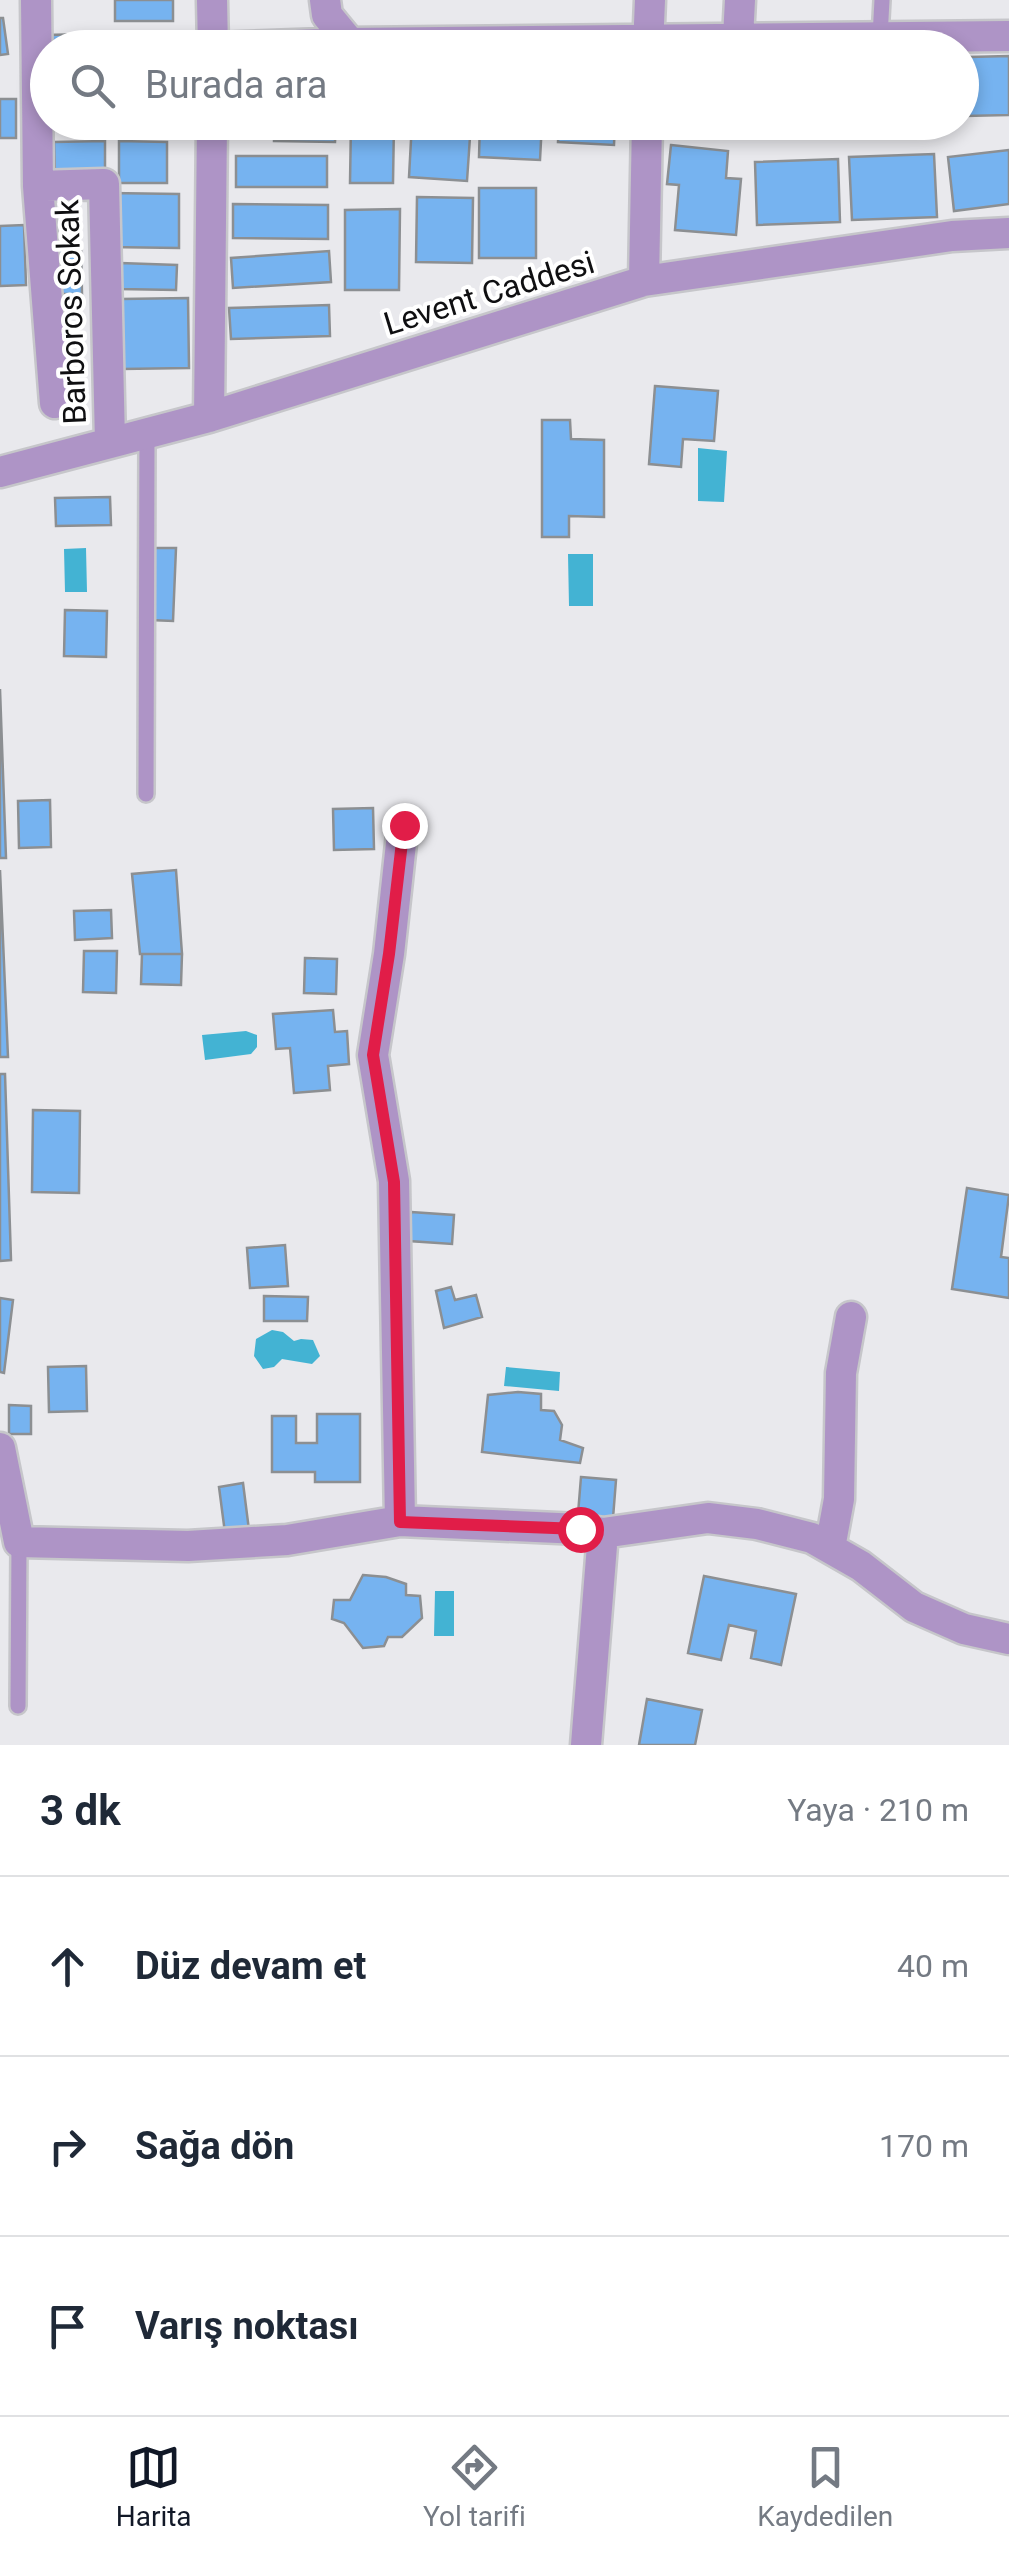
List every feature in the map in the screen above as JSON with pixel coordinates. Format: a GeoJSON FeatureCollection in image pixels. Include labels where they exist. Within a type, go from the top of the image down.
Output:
{"type":"FeatureCollection","features":[{"type":"Feature","properties":{"kind":"street"},"geometry":{"type":"LineString","coordinates":[[36,0],[36,30]]}},
{"type":"Feature","properties":{"kind":"street"},"geometry":{"type":"LineString","coordinates":[[212,0],[213,30]]}},
{"type":"Feature","properties":{"kind":"street"},"geometry":{"type":"LineString","coordinates":[[325,0],[326,15],[339,30]]}},
{"type":"Feature","properties":{"kind":"street"},"geometry":{"type":"LineString","coordinates":[[649,30],[650,0]]}},
{"type":"Feature","properties":{"kind":"street"},"geometry":{"type":"LineString","coordinates":[[738,30],[740,0]]}},
{"type":"Feature","properties":{"kind":"street"},"geometry":{"type":"LineString","coordinates":[[979,36],[1009,36]]}},
{"type":"Feature","properties":{"kind":"street"},"geometry":{"type":"LineString","coordinates":[[38,140],[55,403]]}},
{"type":"Feature","properties":{"kind":"street"},"geometry":{"type":"LineString","coordinates":[[209,417],[212,140]]}},
{"type":"Feature","properties":{"kind":"street"},"geometry":{"type":"LineString","coordinates":[[644,281],[647,140]]}},
{"type":"Feature","properties":{"kind":"street","name":"Barboros Sokak"},"geometry":{"type":"LineString","coordinates":[[38,186],[104,184],[110,442]]}},
{"type":"Feature","properties":{"kind":"street","name":"Levent Caddesi"},"geometry":{"type":"LineString","coordinates":[[0,472],[209,417],[644,281],[952,236],[1009,232]]}},
{"type":"Feature","properties":{"kind":"street"},"geometry":{"type":"LineString","coordinates":[[400,1522],[394,1182],[373,1055],[404,825]]}},
{"type":"Feature","properties":{"kind":"street"},"geometry":{"type":"LineString","coordinates":[[830,1548],[839,1499],[841,1373],[850,1317]]}},
{"type":"Feature","properties":{"kind":"street"},"geometry":{"type":"LineString","coordinates":[[0,1448],[19,1542],[208,1545],[287,1540],[400,1522],[530,1526],[603,1533],[708,1518],[757,1524],[812,1538],[862,1566],[914,1607],[964,1629],[1009,1639]]}},
{"type":"Feature","properties":{"kind":"street"},"geometry":{"type":"LineString","coordinates":[[586,1745],[603,1533]]}},
{"type":"Feature","properties":{"kind":"lane"},"geometry":{"type":"LineString","coordinates":[[880,30],[882,0]]}},
{"type":"Feature","properties":{"kind":"lane"},"geometry":{"type":"LineString","coordinates":[[146,794],[147,433]]}},
{"type":"Feature","properties":{"kind":"lane"},"geometry":{"type":"LineString","coordinates":[[18,1706],[19,1542]]}},
{"type":"Feature","properties":{"kind":"water"},"geometry":{"type":"Polygon","coordinates":[[[698,448],[727,451],[724,502],[698,501],[698,448]]]}},
{"type":"Feature","properties":{"kind":"water"},"geometry":{"type":"Polygon","coordinates":[[[86,548],[87,592],[65,592],[64,549],[86,548]]]}},
{"type":"Feature","properties":{"kind":"water"},"geometry":{"type":"Polygon","coordinates":[[[568,554],[593,554],[593,606],[569,606],[568,554]]]}},
{"type":"Feature","properties":{"kind":"water"},"geometry":{"type":"Polygon","coordinates":[[[246,1031],[257,1035],[257,1047],[251,1054],[205,1060],[202,1035],[246,1031]]]}},
{"type":"Feature","properties":{"kind":"water"},"geometry":{"type":"Polygon","coordinates":[[[272,1330],[283,1332],[294,1341],[313,1340],[320,1356],[312,1364],[282,1359],[274,1367],[263,1369],[254,1356],[256,1339],[272,1330]]]}},
{"type":"Feature","properties":{"kind":"water"},"geometry":{"type":"Polygon","coordinates":[[[506,1367],[560,1372],[559,1391],[504,1386],[506,1367]]]}},
{"type":"Feature","properties":{"kind":"water"},"geometry":{"type":"Polygon","coordinates":[[[435,1591],[454,1591],[454,1636],[434,1636],[435,1591]]]}},
{"type":"Feature","properties":{"kind":"building"},"geometry":{"type":"Polygon","coordinates":[[[115,0],[173,0],[173,21],[115,21],[115,0]]]}},
{"type":"Feature","properties":{"kind":"building"},"geometry":{"type":"Polygon","coordinates":[[[0,18],[8,54],[0,55],[0,18]]]}},
{"type":"Feature","properties":{"kind":"building"},"geometry":{"type":"Polygon","coordinates":[[[1009,56],[1009,115],[979,116],[979,57],[1009,56]]]}},
{"type":"Feature","properties":{"kind":"building"},"geometry":{"type":"Polygon","coordinates":[[[0,99],[16,99],[16,138],[0,138],[0,99]]]}},
{"type":"Feature","properties":{"kind":"building"},"geometry":{"type":"Polygon","coordinates":[[[274,140],[335,140],[335,142],[274,140]]]}},
{"type":"Feature","properties":{"kind":"building"},"geometry":{"type":"Polygon","coordinates":[[[351,140],[394,140],[393,183],[350,183],[351,140]]]}},
{"type":"Feature","properties":{"kind":"building"},"geometry":{"type":"Polygon","coordinates":[[[411,140],[470,140],[467,181],[409,177],[411,140]]]}},
{"type":"Feature","properties":{"kind":"building"},"geometry":{"type":"Polygon","coordinates":[[[479,140],[541,140],[540,160],[479,157],[479,140]]]}},
{"type":"Feature","properties":{"kind":"building"},"geometry":{"type":"Polygon","coordinates":[[[558,140],[614,140],[614,145],[558,140]]]}},
{"type":"Feature","properties":{"kind":"building"},"geometry":{"type":"Polygon","coordinates":[[[105,141],[105,173],[55,174],[54,142],[105,141]]]}},
{"type":"Feature","properties":{"kind":"building"},"geometry":{"type":"Polygon","coordinates":[[[119,141],[167,142],[167,183],[119,183],[119,141]]]}},
{"type":"Feature","properties":{"kind":"building"},"geometry":{"type":"Polygon","coordinates":[[[671,145],[728,151],[726,178],[741,179],[736,235],[675,230],[679,185],[667,184],[671,145]]]}},
{"type":"Feature","properties":{"kind":"building"},"geometry":{"type":"Polygon","coordinates":[[[1009,150],[1009,204],[954,211],[948,157],[1009,150]]]}},
{"type":"Feature","properties":{"kind":"building"},"geometry":{"type":"Polygon","coordinates":[[[934,154],[937,217],[852,220],[849,157],[934,154]]]}},
{"type":"Feature","properties":{"kind":"building"},"geometry":{"type":"Polygon","coordinates":[[[236,156],[327,156],[327,187],[236,187],[236,156]]]}},
{"type":"Feature","properties":{"kind":"building"},"geometry":{"type":"Polygon","coordinates":[[[838,159],[840,222],[757,225],[755,162],[838,159]]]}},
{"type":"Feature","properties":{"kind":"building"},"geometry":{"type":"Polygon","coordinates":[[[479,188],[536,188],[536,258],[479,258],[479,188]]]}},
{"type":"Feature","properties":{"kind":"building"},"geometry":{"type":"Polygon","coordinates":[[[109,193],[179,194],[179,248],[108,247],[109,193]]]}},
{"type":"Feature","properties":{"kind":"building"},"geometry":{"type":"Polygon","coordinates":[[[417,197],[473,198],[472,263],[416,262],[417,197]]]}},
{"type":"Feature","properties":{"kind":"building"},"geometry":{"type":"Polygon","coordinates":[[[233,204],[328,205],[328,239],[233,238],[233,204]]]}},
{"type":"Feature","properties":{"kind":"building"},"geometry":{"type":"Polygon","coordinates":[[[400,209],[399,290],[345,290],[345,210],[400,209]]]}},
{"type":"Feature","properties":{"kind":"building"},"geometry":{"type":"Polygon","coordinates":[[[24,225],[26,285],[0,286],[0,226],[24,225]]]}},
{"type":"Feature","properties":{"kind":"building"},"geometry":{"type":"Polygon","coordinates":[[[81,244],[82,294],[51,294],[50,245],[81,244]]]}},
{"type":"Feature","properties":{"kind":"building"},"geometry":{"type":"Polygon","coordinates":[[[329,251],[331,282],[233,288],[231,258],[329,251]]]}},
{"type":"Feature","properties":{"kind":"building"},"geometry":{"type":"Polygon","coordinates":[[[120,263],[177,265],[176,290],[119,289],[120,263]]]}},
{"type":"Feature","properties":{"kind":"building"},"geometry":{"type":"Polygon","coordinates":[[[188,298],[189,368],[122,369],[121,299],[188,298]]]}},
{"type":"Feature","properties":{"kind":"building"},"geometry":{"type":"Polygon","coordinates":[[[329,305],[330,336],[231,339],[229,308],[329,305]]]}},
{"type":"Feature","properties":{"kind":"building"},"geometry":{"type":"Polygon","coordinates":[[[655,386],[718,391],[714,441],[683,439],[681,467],[649,464],[655,386]]]}},
{"type":"Feature","properties":{"kind":"building"},"geometry":{"type":"Polygon","coordinates":[[[542,420],[570,420],[571,439],[604,440],[604,517],[569,516],[569,537],[542,537],[542,420]]]}},
{"type":"Feature","properties":{"kind":"building"},"geometry":{"type":"Polygon","coordinates":[[[110,497],[111,525],[56,526],[55,498],[110,497]]]}},
{"type":"Feature","properties":{"kind":"building"},"geometry":{"type":"Polygon","coordinates":[[[153,548],[176,548],[173,621],[150,620],[153,548]]]}},
{"type":"Feature","properties":{"kind":"building"},"geometry":{"type":"Polygon","coordinates":[[[65,610],[107,611],[106,657],[64,656],[65,610]]]}},
{"type":"Feature","properties":{"kind":"building"},"geometry":{"type":"Polygon","coordinates":[[[0,689],[6,858],[0,858],[0,689]]]}},
{"type":"Feature","properties":{"kind":"building"},"geometry":{"type":"Polygon","coordinates":[[[50,800],[51,847],[19,848],[18,801],[50,800]]]}},
{"type":"Feature","properties":{"kind":"building"},"geometry":{"type":"Polygon","coordinates":[[[373,808],[374,849],[334,850],[333,809],[373,808]]]}},
{"type":"Feature","properties":{"kind":"building"},"geometry":{"type":"Polygon","coordinates":[[[0,870],[8,1057],[0,1057],[0,870]]]}},
{"type":"Feature","properties":{"kind":"building"},"geometry":{"type":"Polygon","coordinates":[[[176,870],[182,954],[140,954],[132,874],[176,870]]]}},
{"type":"Feature","properties":{"kind":"building"},"geometry":{"type":"Polygon","coordinates":[[[111,910],[112,938],[75,940],[74,911],[111,910]]]}},
{"type":"Feature","properties":{"kind":"building"},"geometry":{"type":"Polygon","coordinates":[[[84,951],[117,951],[116,993],[83,992],[84,951]]]}},
{"type":"Feature","properties":{"kind":"building"},"geometry":{"type":"Polygon","coordinates":[[[142,954],[182,954],[181,985],[141,984],[142,954]]]}},
{"type":"Feature","properties":{"kind":"building"},"geometry":{"type":"Polygon","coordinates":[[[305,958],[337,959],[336,994],[304,993],[305,958]]]}},
{"type":"Feature","properties":{"kind":"building"},"geometry":{"type":"Polygon","coordinates":[[[333,1010],[335,1032],[347,1031],[349,1064],[328,1066],[330,1090],[294,1093],[290,1048],[276,1049],[273,1014],[333,1010]]]}},
{"type":"Feature","properties":{"kind":"building"},"geometry":{"type":"Polygon","coordinates":[[[0,1074],[5,1074],[11,1260],[0,1261],[0,1074]]]}},
{"type":"Feature","properties":{"kind":"building"},"geometry":{"type":"Polygon","coordinates":[[[33,1110],[80,1111],[79,1193],[32,1192],[33,1110]]]}},
{"type":"Feature","properties":{"kind":"building"},"geometry":{"type":"Polygon","coordinates":[[[967,1188],[1009,1195],[1001,1257],[1009,1258],[1009,1298],[952,1289],[967,1188]]]}},
{"type":"Feature","properties":{"kind":"building"},"geometry":{"type":"Polygon","coordinates":[[[411,1212],[454,1215],[452,1244],[409,1241],[411,1212]]]}},
{"type":"Feature","properties":{"kind":"building"},"geometry":{"type":"Polygon","coordinates":[[[285,1245],[288,1286],[250,1288],[247,1248],[285,1245]]]}},
{"type":"Feature","properties":{"kind":"building"},"geometry":{"type":"Polygon","coordinates":[[[451,1287],[455,1300],[476,1295],[482,1317],[444,1328],[436,1291],[451,1287]]]}},
{"type":"Feature","properties":{"kind":"building"},"geometry":{"type":"Polygon","coordinates":[[[264,1296],[308,1297],[307,1321],[264,1321],[264,1296]]]}},
{"type":"Feature","properties":{"kind":"building"},"geometry":{"type":"Polygon","coordinates":[[[0,1298],[13,1300],[4,1373],[0,1372],[0,1298]]]}},
{"type":"Feature","properties":{"kind":"building"},"geometry":{"type":"Polygon","coordinates":[[[86,1366],[87,1411],[49,1412],[48,1367],[86,1366]]]}},
{"type":"Feature","properties":{"kind":"building"},"geometry":{"type":"Polygon","coordinates":[[[541,1394],[541,1410],[554,1411],[562,1425],[560,1440],[583,1448],[580,1463],[482,1452],[488,1395],[541,1394]]]}},
{"type":"Feature","properties":{"kind":"building"},"geometry":{"type":"Polygon","coordinates":[[[9,1405],[31,1406],[31,1434],[9,1434],[9,1405]]]}},
{"type":"Feature","properties":{"kind":"building"},"geometry":{"type":"Polygon","coordinates":[[[317,1414],[360,1414],[360,1482],[315,1482],[315,1472],[272,1472],[272,1416],[296,1416],[296,1443],[317,1443],[317,1414]]]}},
{"type":"Feature","properties":{"kind":"building"},"geometry":{"type":"Polygon","coordinates":[[[581,1477],[616,1480],[613,1518],[578,1514],[581,1477]]]}},
{"type":"Feature","properties":{"kind":"building"},"geometry":{"type":"Polygon","coordinates":[[[243,1483],[249,1530],[225,1533],[219,1487],[243,1483]]]}},
{"type":"Feature","properties":{"kind":"building"},"geometry":{"type":"Polygon","coordinates":[[[363,1575],[406,1584],[406,1595],[420,1596],[422,1618],[402,1637],[388,1637],[384,1646],[363,1648],[344,1623],[332,1619],[334,1600],[350,1600],[363,1575]]]}},
{"type":"Feature","properties":{"kind":"building"},"geometry":{"type":"Polygon","coordinates":[[[704,1576],[796,1594],[781,1665],[751,1658],[756,1631],[729,1625],[721,1660],[688,1653],[704,1576]]]}},
{"type":"Feature","properties":{"kind":"building"},"geometry":{"type":"Polygon","coordinates":[[[647,1699],[702,1710],[695,1745],[639,1745],[647,1699]]]}},
{"type":"Feature","properties":{"kind":"route"},"geometry":{"type":"LineString","coordinates":[[404,825],[373,1055],[394,1182],[400,1522],[580,1529]]}}]}
